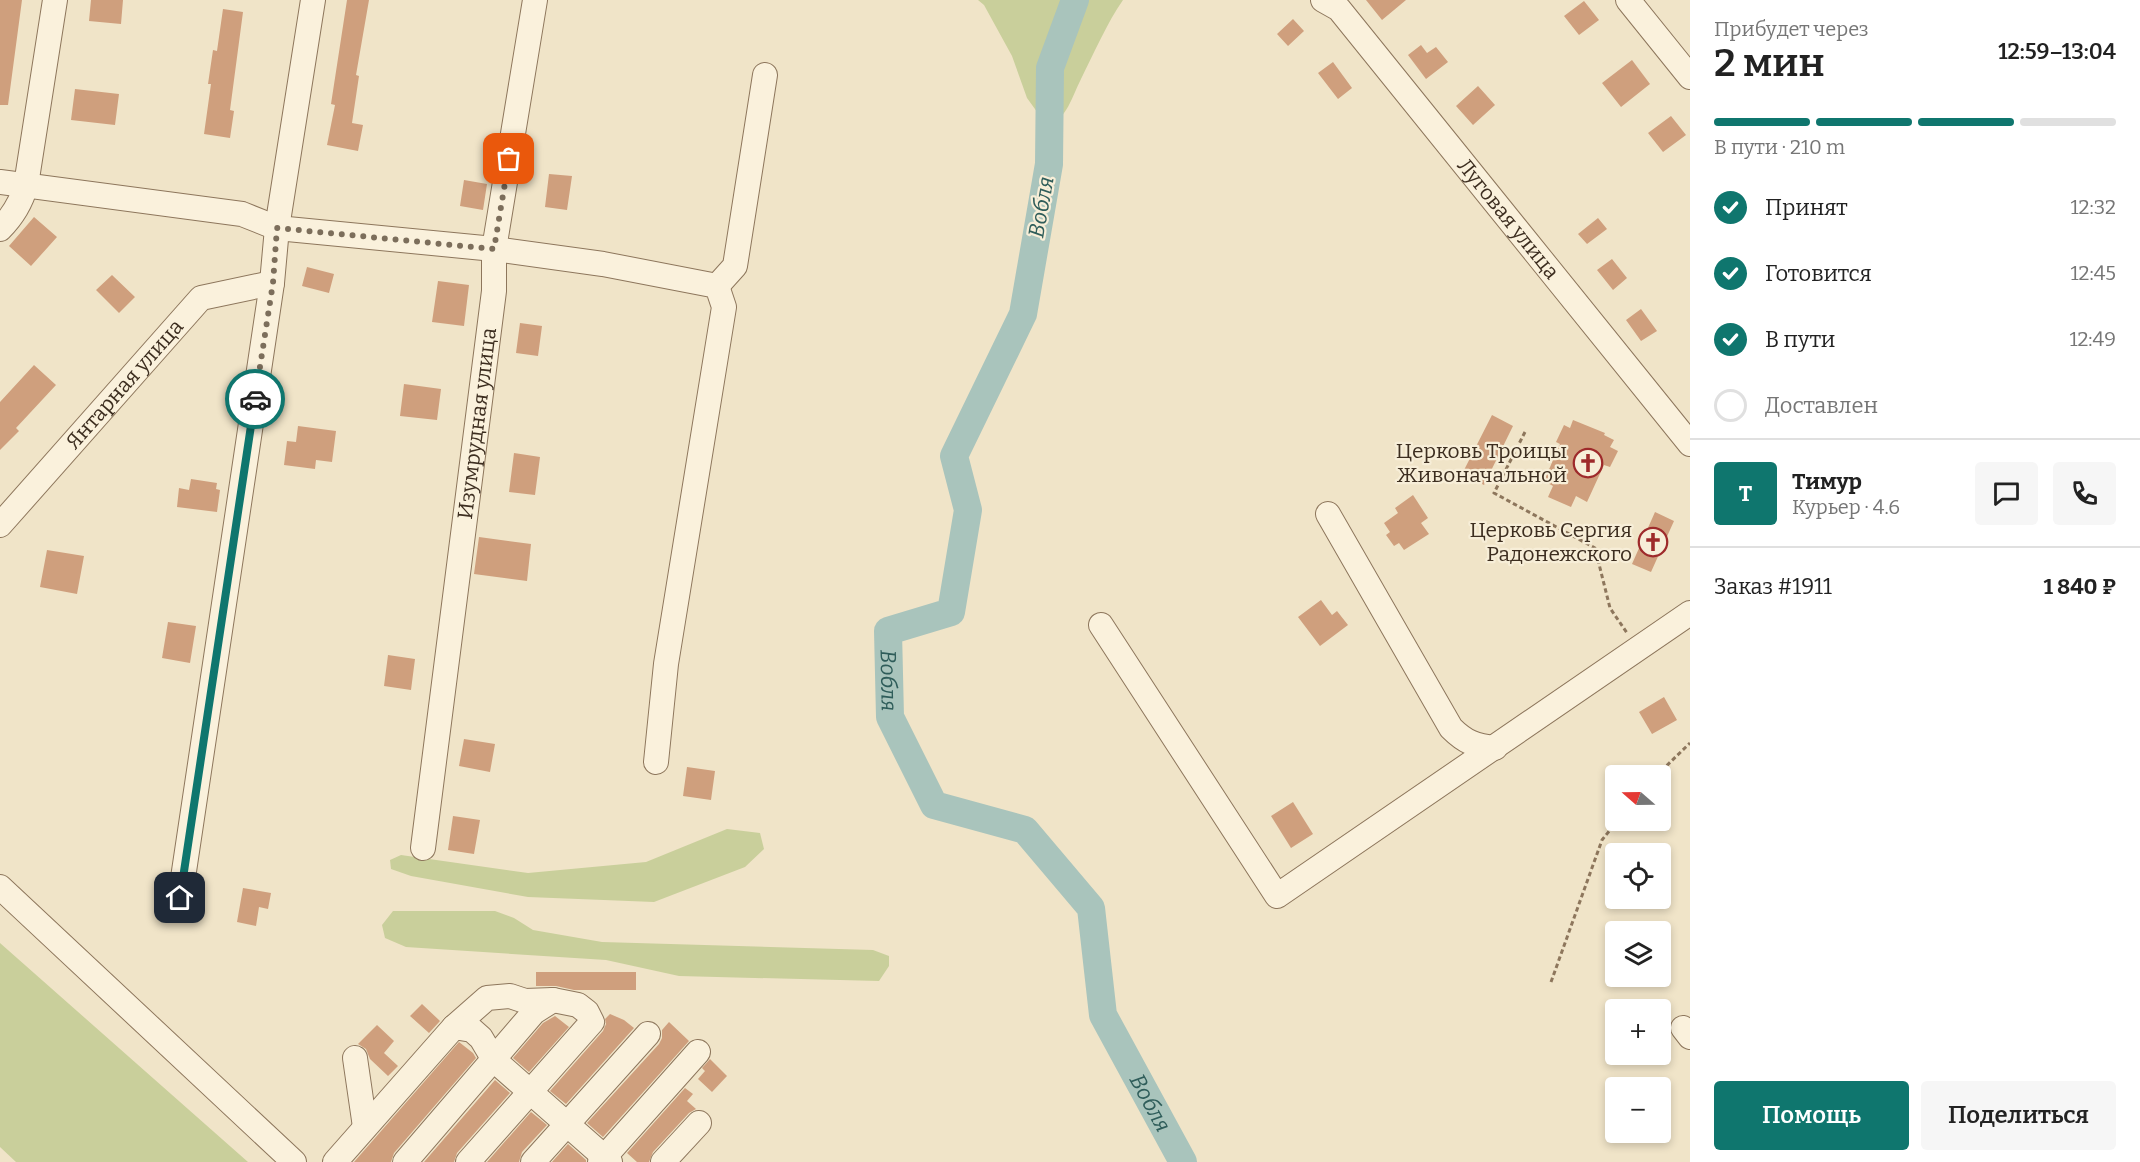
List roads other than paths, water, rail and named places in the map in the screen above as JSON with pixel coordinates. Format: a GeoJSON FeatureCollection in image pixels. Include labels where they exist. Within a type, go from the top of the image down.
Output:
{"type":"FeatureCollection","features":[{"type":"Feature","properties":{"kind":"street"},"geometry":{"type":"LineString","coordinates":[[0,229],[12,216],[22,199],[26,185],[55,0]]}},
{"type":"Feature","properties":{"kind":"street"},"geometry":{"type":"LineString","coordinates":[[180,898],[273,283],[277,228],[313,0]]}},
{"type":"Feature","properties":{"kind":"street","name":"Изумрудная улица"},"geometry":{"type":"LineString","coordinates":[[423,848],[494,291],[494,249],[535,0]]}},
{"type":"Feature","properties":{"kind":"street","name":"Луговая улица"},"geometry":{"type":"LineString","coordinates":[[1323,0],[1339,9],[1690,444]]}},
{"type":"Feature","properties":{"kind":"street"},"geometry":{"type":"LineString","coordinates":[[1628,0],[1690,77]]}},
{"type":"Feature","properties":{"kind":"street"},"geometry":{"type":"LineString","coordinates":[[717,286],[735,266],[765,75]]}},
{"type":"Feature","properties":{"kind":"street"},"geometry":{"type":"LineString","coordinates":[[0,182],[242,214],[277,228],[494,249],[603,264],[717,286]]}},
{"type":"Feature","properties":{"kind":"street","name":"Янтарная улица"},"geometry":{"type":"LineString","coordinates":[[0,525],[201,298],[273,283]]}},
{"type":"Feature","properties":{"kind":"street"},"geometry":{"type":"LineString","coordinates":[[656,762],[666,664],[723,307],[717,286]]}},
{"type":"Feature","properties":{"kind":"street"},"geometry":{"type":"LineString","coordinates":[[1328,514],[1451,728],[1463,740],[1476,746],[1495,748]]}},
{"type":"Feature","properties":{"kind":"street"},"geometry":{"type":"LineString","coordinates":[[1101,625],[1277,896],[1690,614]]}},
{"type":"Feature","properties":{"kind":"street"},"geometry":{"type":"LineString","coordinates":[[0,887],[294,1162]]}},
{"type":"Feature","properties":{"kind":"street"},"geometry":{"type":"LineString","coordinates":[[335,1162],[454,1027],[487,998],[510,996],[525,1001],[553,1000],[578,1005],[588,1012],[592,1022],[468,1162]]}},
{"type":"Feature","properties":{"kind":"street"},"geometry":{"type":"LineString","coordinates":[[405,1162],[534,1012],[553,1000]]}},
{"type":"Feature","properties":{"kind":"street"},"geometry":{"type":"LineString","coordinates":[[454,1027],[472,1030],[481,1038],[495,1060],[605,1160],[698,1052]]}},
{"type":"Feature","properties":{"kind":"street"},"geometry":{"type":"LineString","coordinates":[[533,1162],[648,1034]]}},
{"type":"Feature","properties":{"kind":"street"},"geometry":{"type":"LineString","coordinates":[[355,1058],[365,1127]]}},
{"type":"Feature","properties":{"kind":"street"},"geometry":{"type":"LineString","coordinates":[[663,1162],[699,1123]]}},
{"type":"Feature","properties":{"kind":"waterway","name":"Вобля"},"geometry":{"type":"LineString","coordinates":[[1075,0],[1050,68],[1049,164],[1023,314],[954,456],[968,510],[951,612],[888,631],[890,717],[934,805],[1025,830],[1091,908],[1103,1015],[1183,1162]]}},
{"type":"Feature","properties":{"kind":"place","name":"Церковь Троицы Живоначальной"},"geometry":{"type":"Point","coordinates":[1588,463]}},
{"type":"Feature","properties":{"kind":"place","name":"Церковь Сергия Радонежского"},"geometry":{"type":"Point","coordinates":[1653,542]}}]}
